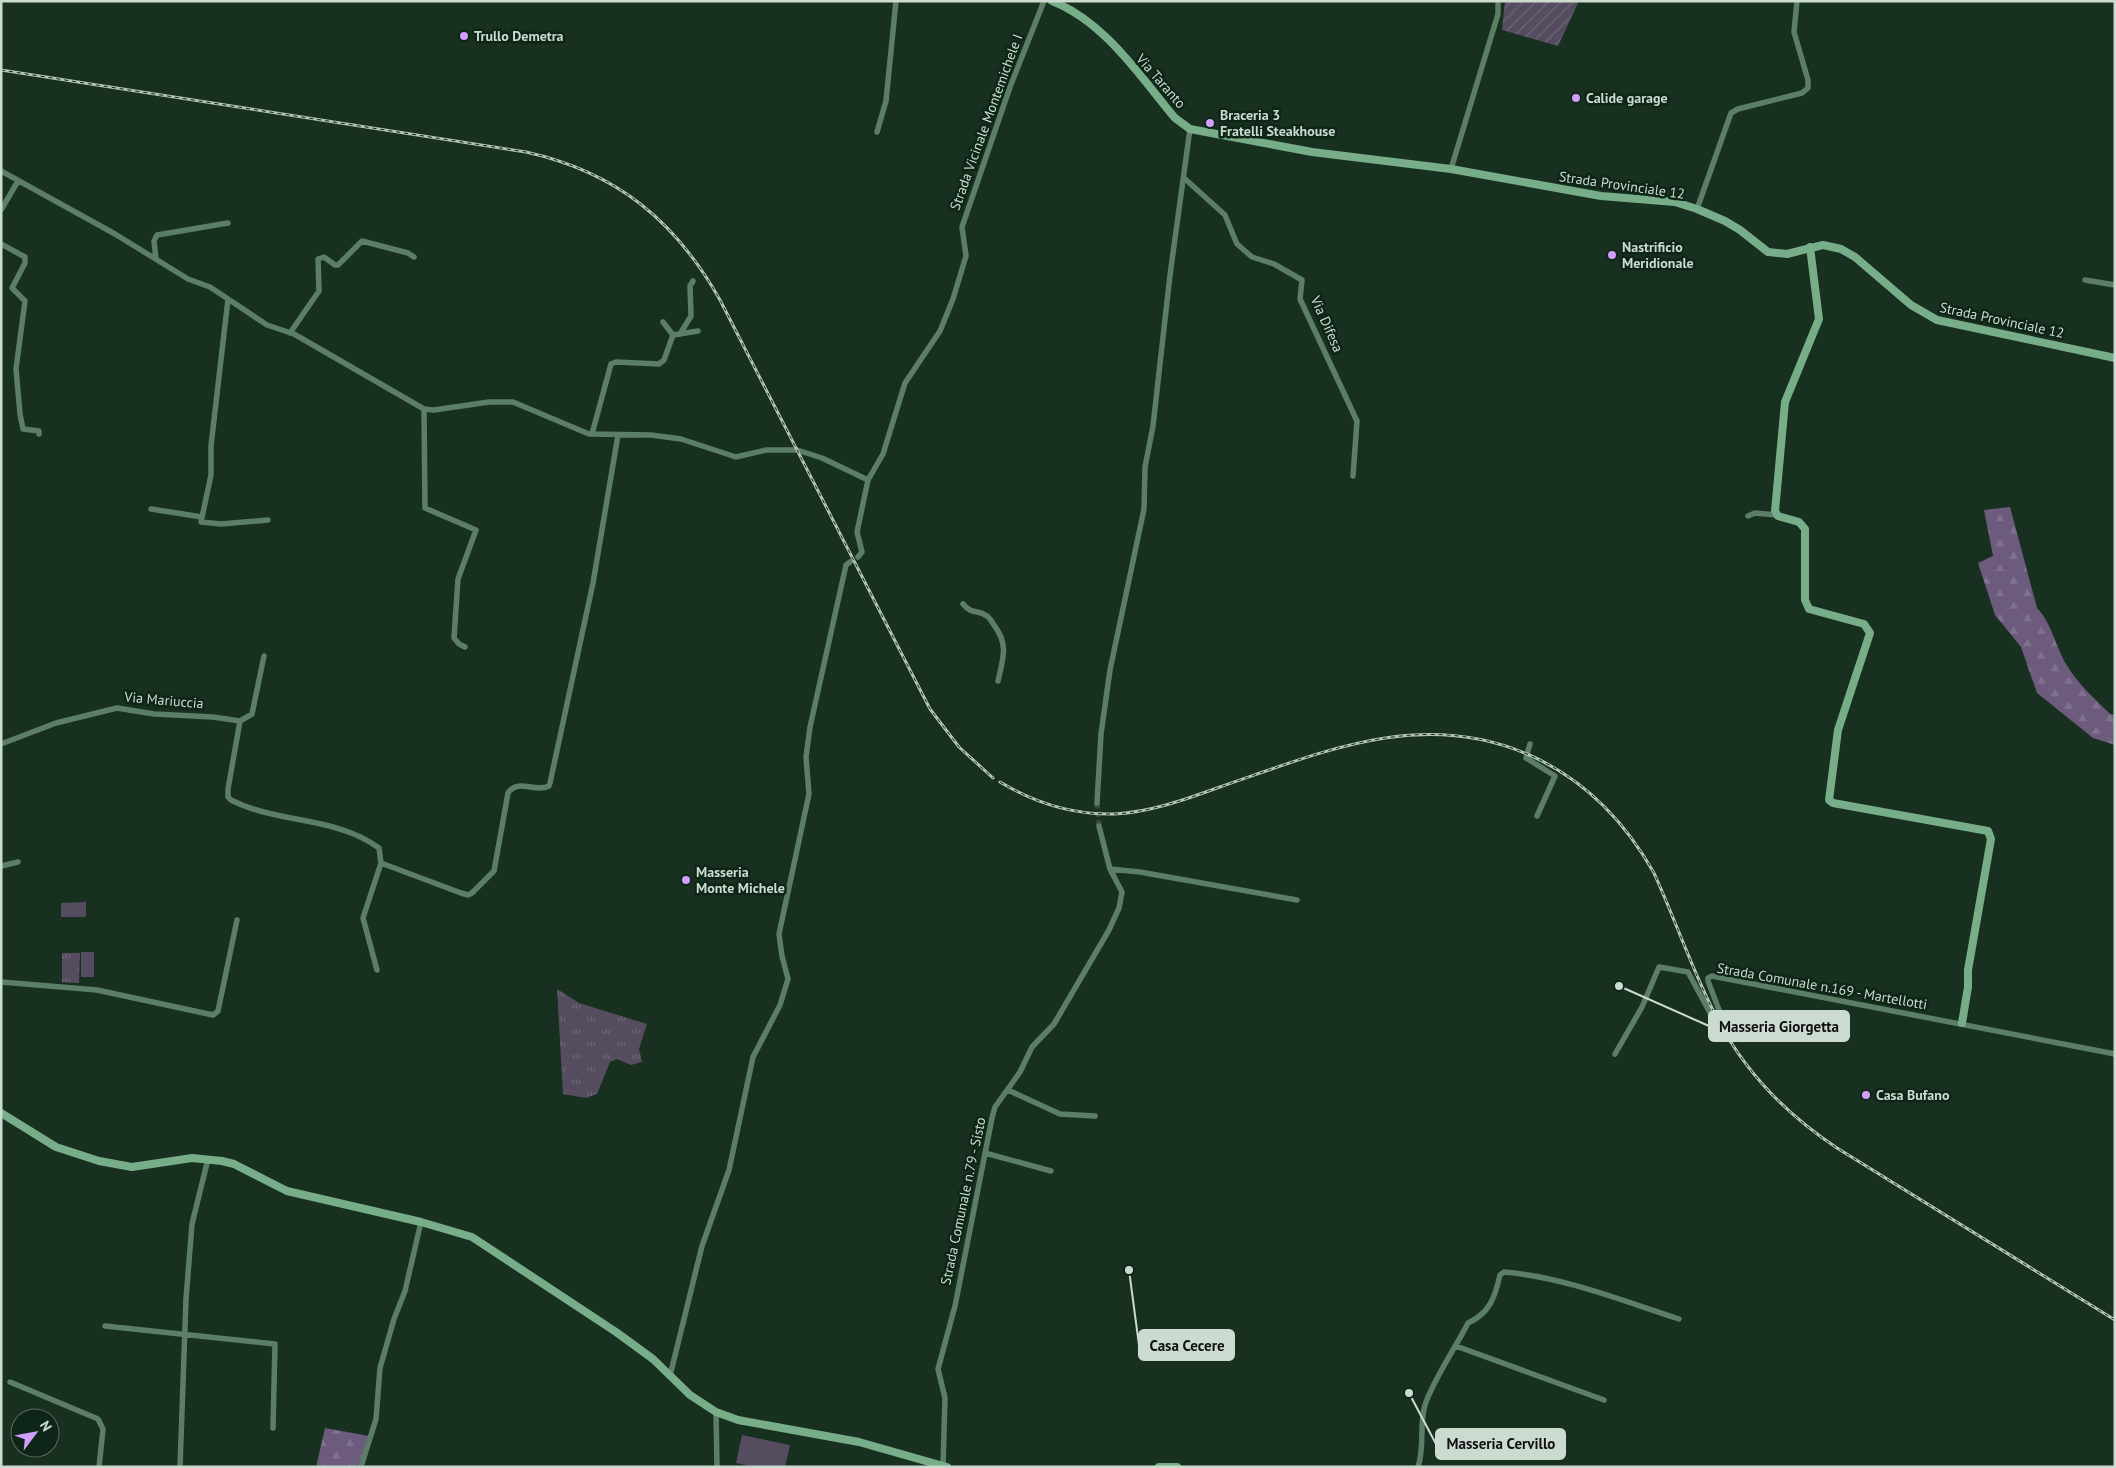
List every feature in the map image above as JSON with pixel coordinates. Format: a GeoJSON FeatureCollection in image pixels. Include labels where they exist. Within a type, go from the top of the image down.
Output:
{"type":"FeatureCollection","features":[{"type":"Feature","properties":{"kind":"street"},"geometry":{"type":"LineString","coordinates":[[877,132],[886,101],[896,1]]}},
{"type":"Feature","properties":{"kind":"street","name":"Strada Vicinale Montemichele I"},"geometry":{"type":"LineString","coordinates":[[858,557],[862,552],[857,532],[868,480],[883,454],[905,382],[940,330],[954,299],[966,256],[962,227],[1011,85],[1044,1]]}},
{"type":"Feature","properties":{"kind":"street","name":"Via Taranto"},"geometry":{"type":"LineString","coordinates":[[1052,1],[1067,4],[1100,31],[1175,118],[1190,129],[1326,154]]}},
{"type":"Feature","properties":{"kind":"street"},"geometry":{"type":"LineString","coordinates":[[1451,169],[1498,14],[1498,1]]}},
{"type":"Feature","properties":{"kind":"street"},"geometry":{"type":"LineString","coordinates":[[1697,209],[1731,113],[1738,109],[1802,93],[1808,88],[1808,80],[1794,32],[1798,1]]}},
{"type":"Feature","properties":{"kind":"street"},"geometry":{"type":"LineString","coordinates":[[1097,803],[1101,734],[1110,670],[1144,509],[1147,450],[1153,426],[1190,129]]}},
{"type":"Feature","properties":{"kind":"street","name":"Strada Provinciale 12"},"geometry":{"type":"LineString","coordinates":[[1326,154],[1451,169],[1601,196],[1675,202],[1697,209],[1740,230],[1768,252],[1787,254],[1810,247],[1833,246],[1848,253],[1911,305],[1937,320],[2115,358]]}},
{"type":"Feature","properties":{"kind":"street"},"geometry":{"type":"LineString","coordinates":[[1,171],[156,258],[188,279],[210,287],[267,325],[290,333],[366,374],[424,409],[434,410],[488,402],[513,402],[592,434],[651,435],[681,439],[736,457],[775,449],[797,450],[822,458],[868,480]]}},
{"type":"Feature","properties":{"kind":"street","name":"Via Difesa"},"geometry":{"type":"LineString","coordinates":[[1184,178],[1225,215],[1237,244],[1252,257],[1274,264],[1302,280],[1300,299],[1357,421],[1353,476]]}},
{"type":"Feature","properties":{"kind":"street"},"geometry":{"type":"LineString","coordinates":[[1,210],[18,181]]}},
{"type":"Feature","properties":{"kind":"street"},"geometry":{"type":"LineString","coordinates":[[156,258],[154,241],[157,235],[228,223]]}},
{"type":"Feature","properties":{"kind":"street"},"geometry":{"type":"LineString","coordinates":[[290,333],[319,291],[318,258],[324,257],[335,266],[338,265],[362,241],[408,253],[414,257]]}},
{"type":"Feature","properties":{"kind":"street"},"geometry":{"type":"LineString","coordinates":[[1,244],[25,257],[25,263],[12,288],[25,301],[16,369],[23,429],[38,430],[39,434]]}},
{"type":"Feature","properties":{"kind":"street"},"geometry":{"type":"LineString","coordinates":[[1776,515],[1775,506],[1784,402],[1820,319],[1810,247]]}},
{"type":"Feature","properties":{"kind":"street"},"geometry":{"type":"LineString","coordinates":[[2084,280],[2115,285]]}},
{"type":"Feature","properties":{"kind":"street"},"geometry":{"type":"LineString","coordinates":[[680,334],[691,316],[690,286],[693,281]]}},
{"type":"Feature","properties":{"kind":"street"},"geometry":{"type":"LineString","coordinates":[[228,299],[211,446],[211,475],[201,522],[221,524],[268,520]]}},
{"type":"Feature","properties":{"kind":"street"},"geometry":{"type":"LineString","coordinates":[[663,322],[673,335]]}},
{"type":"Feature","properties":{"kind":"street"},"geometry":{"type":"LineString","coordinates":[[673,335],[698,331]]}},
{"type":"Feature","properties":{"kind":"street"},"geometry":{"type":"LineString","coordinates":[[592,434],[611,364],[616,362],[659,364],[664,360],[673,335]]}},
{"type":"Feature","properties":{"kind":"street"},"geometry":{"type":"LineString","coordinates":[[424,409],[425,508],[476,530],[458,582],[454,638],[458,644],[465,646]]}},
{"type":"Feature","properties":{"kind":"street"},"geometry":{"type":"LineString","coordinates":[[381,863],[468,895],[494,871],[506,802],[511,789],[520,786],[541,789],[549,786],[566,716],[593,583],[618,435]]}},
{"type":"Feature","properties":{"kind":"street"},"geometry":{"type":"LineString","coordinates":[[151,508],[202,517]]}},
{"type":"Feature","properties":{"kind":"street"},"geometry":{"type":"LineString","coordinates":[[1748,516],[1755,513],[1776,515],[1799,522],[1805,529],[1805,600],[1808,609],[1864,624],[1870,633],[1838,730],[1829,800],[1833,803],[1984,829],[1990,835],[1962,1023]]}},
{"type":"Feature","properties":{"kind":"street"},"geometry":{"type":"LineString","coordinates":[[670,1376],[702,1246],[728,1170],[753,1058],[780,1005],[788,979],[779,934],[809,794],[806,757],[810,726],[846,565],[850,562]]}},
{"type":"Feature","properties":{"kind":"street"},"geometry":{"type":"LineString","coordinates":[[963,604],[968,610],[988,616],[1000,633],[1004,642],[1004,650],[998,681]]}},
{"type":"Feature","properties":{"kind":"street"},"geometry":{"type":"LineString","coordinates":[[264,656],[252,714],[240,721],[228,794],[230,800],[287,819],[340,828],[379,848],[381,863],[363,918],[377,970]]}},
{"type":"Feature","properties":{"kind":"street","name":"Via Mariuccia"},"geometry":{"type":"LineString","coordinates":[[1,744],[56,723],[117,708],[154,714],[213,717],[240,721]]}},
{"type":"Feature","properties":{"kind":"street"},"geometry":{"type":"LineString","coordinates":[[1530,744],[1526,758],[1555,776],[1537,816]]}},
{"type":"Feature","properties":{"kind":"street","name":"Strada Comunale n.79 - Sisto"},"geometry":{"type":"LineString","coordinates":[[945,1466],[945,1398],[938,1369],[954,1306],[994,1112],[1020,1072],[1032,1047],[1054,1024],[1116,916],[1122,900],[1122,892],[1110,869],[1099,826]]}},
{"type":"Feature","properties":{"kind":"street"},"geometry":{"type":"LineString","coordinates":[[1,866],[18,862]]}},
{"type":"Feature","properties":{"kind":"street"},"geometry":{"type":"LineString","coordinates":[[1110,869],[1140,872],[1297,900]]}},
{"type":"Feature","properties":{"kind":"street"},"geometry":{"type":"LineString","coordinates":[[1,982],[97,990],[213,1015],[218,1011],[237,920]]}},
{"type":"Feature","properties":{"kind":"street","name":"Strada Comunale n.169 - Martellotti"},"geometry":{"type":"LineString","coordinates":[[1615,1054],[1642,1007],[1659,966],[1688,972],[1714,1022],[1722,1018],[1708,981],[1708,978],[1712,976],[2115,1054]]}},
{"type":"Feature","properties":{"kind":"street"},"geometry":{"type":"LineString","coordinates":[[1008,1090],[1060,1114],[1096,1116]]}},
{"type":"Feature","properties":{"kind":"street"},"geometry":{"type":"LineString","coordinates":[[1,1113],[56,1146],[114,1165],[132,1167],[192,1158],[234,1164],[287,1191],[421,1222],[472,1238],[616,1332],[653,1359],[705,1406],[716,1412],[738,1420],[859,1442],[945,1466]]}},
{"type":"Feature","properties":{"kind":"street"},"geometry":{"type":"LineString","coordinates":[[985,1153],[1051,1171]]}},
{"type":"Feature","properties":{"kind":"street"},"geometry":{"type":"LineString","coordinates":[[180,1467],[185,1334],[192,1224],[208,1160]]}},
{"type":"Feature","properties":{"kind":"street"},"geometry":{"type":"LineString","coordinates":[[361,1467],[376,1419],[380,1368],[394,1319],[405,1291],[421,1222]]}},
{"type":"Feature","properties":{"kind":"street"},"geometry":{"type":"LineString","coordinates":[[1418,1467],[1421,1457],[1425,1405],[1468,1323],[1481,1317],[1489,1308],[1500,1275],[1504,1272],[1539,1277],[1589,1290],[1679,1319]]}},
{"type":"Feature","properties":{"kind":"street"},"geometry":{"type":"LineString","coordinates":[[105,1326],[275,1344],[273,1428]]}},
{"type":"Feature","properties":{"kind":"street"},"geometry":{"type":"LineString","coordinates":[[1456,1346],[1604,1400]]}},
{"type":"Feature","properties":{"kind":"street"},"geometry":{"type":"LineString","coordinates":[[10,1382],[101,1421],[103,1429],[99,1467]]}},
{"type":"Feature","properties":{"kind":"street"},"geometry":{"type":"LineString","coordinates":[[716,1412],[717,1467]]}},
{"type":"Feature","properties":{"kind":"street"},"geometry":{"type":"LineString","coordinates":[[1159,1467],[1177,1467]]}},
{"type":"Feature","properties":{"kind":"green space"},"geometry":{"type":"Polygon","coordinates":[[[1505,1],[1579,1],[1558,46],[1502,30],[1505,1]]]}},
{"type":"Feature","properties":{"kind":"green space"},"geometry":{"type":"Polygon","coordinates":[[[2010,507],[2037,608],[2050,628],[2070,671],[2110,714],[2115,715],[2115,745],[2093,738],[2037,693],[2021,647],[1995,615],[1978,563],[1993,556],[1984,510],[2010,507]]]}},
{"type":"Feature","properties":{"kind":"green space"},"geometry":{"type":"Polygon","coordinates":[[[86,902],[86,917],[61,917],[61,903],[86,902]]]}},
{"type":"Feature","properties":{"kind":"green space"},"geometry":{"type":"Polygon","coordinates":[[[81,952],[94,952],[94,977],[81,977],[81,952]]]}},
{"type":"Feature","properties":{"kind":"green space"},"geometry":{"type":"Polygon","coordinates":[[[62,953],[80,953],[79,983],[62,982],[62,953]]]}},
{"type":"Feature","properties":{"kind":"green space"},"geometry":{"type":"Polygon","coordinates":[[[557,989],[579,1003],[647,1024],[639,1049],[642,1062],[631,1065],[617,1059],[610,1062],[597,1094],[586,1098],[563,1094],[557,989]]]}},
{"type":"Feature","properties":{"kind":"green space"},"geometry":{"type":"Polygon","coordinates":[[[325,1428],[369,1436],[358,1467],[316,1467],[325,1428]]]}},
{"type":"Feature","properties":{"kind":"green space"},"geometry":{"type":"Polygon","coordinates":[[[742,1435],[790,1445],[785,1467],[754,1467],[736,1463],[742,1435]]]}},
{"type":"Feature","properties":{"kind":"tunnel"},"geometry":{"type":"LineString","coordinates":[[1097,803],[1099,826]]}},
{"type":"Feature","properties":{"kind":"railway"},"geometry":{"type":"LineString","coordinates":[[1,70],[526,152],[588,172],[640,204],[663,223],[683,246],[702,271],[720,300],[930,709],[959,747],[993,778]]}},
{"type":"Feature","properties":{"kind":"railway"},"geometry":{"type":"LineString","coordinates":[[1000,782],[1027,796],[1055,806],[1070,810],[1115,814],[1167,805],[1294,761],[1332,750],[1370,741],[1409,735],[1447,735],[1487,741],[1527,754],[1566,775],[1584,788],[1615,818],[1629,835],[1654,873],[1718,1020],[1741,1058],[1769,1092],[1801,1122],[1837,1148],[2115,1320]]}},
{"type":"Feature","properties":{"kind":"place","name":"Trullo Demetra"},"geometry":{"type":"Point","coordinates":[464,36]}},
{"type":"Feature","properties":{"kind":"place","name":"Calide garage"},"geometry":{"type":"Point","coordinates":[1576,98]}},
{"type":"Feature","properties":{"kind":"place","name":"Braceria 3 Fratelli Steakhouse"},"geometry":{"type":"Point","coordinates":[1210,123]}},
{"type":"Feature","properties":{"kind":"place","name":"Nastrificio Meridionale"},"geometry":{"type":"Point","coordinates":[1612,255]}},
{"type":"Feature","properties":{"kind":"place","name":"Masseria Monte Michele"},"geometry":{"type":"Point","coordinates":[686,880]}},
{"type":"Feature","properties":{"kind":"place","name":"Masseria Giorgetta"},"geometry":{"type":"Point","coordinates":[1619,986]}},
{"type":"Feature","properties":{"kind":"place","name":"Casa Bufano"},"geometry":{"type":"Point","coordinates":[1866,1095]}},
{"type":"Feature","properties":{"kind":"place","name":"Casa Cecere"},"geometry":{"type":"Point","coordinates":[1129,1270]}},
{"type":"Feature","properties":{"kind":"place","name":"Masseria Cervillo"},"geometry":{"type":"Point","coordinates":[1409,1393]}}]}
